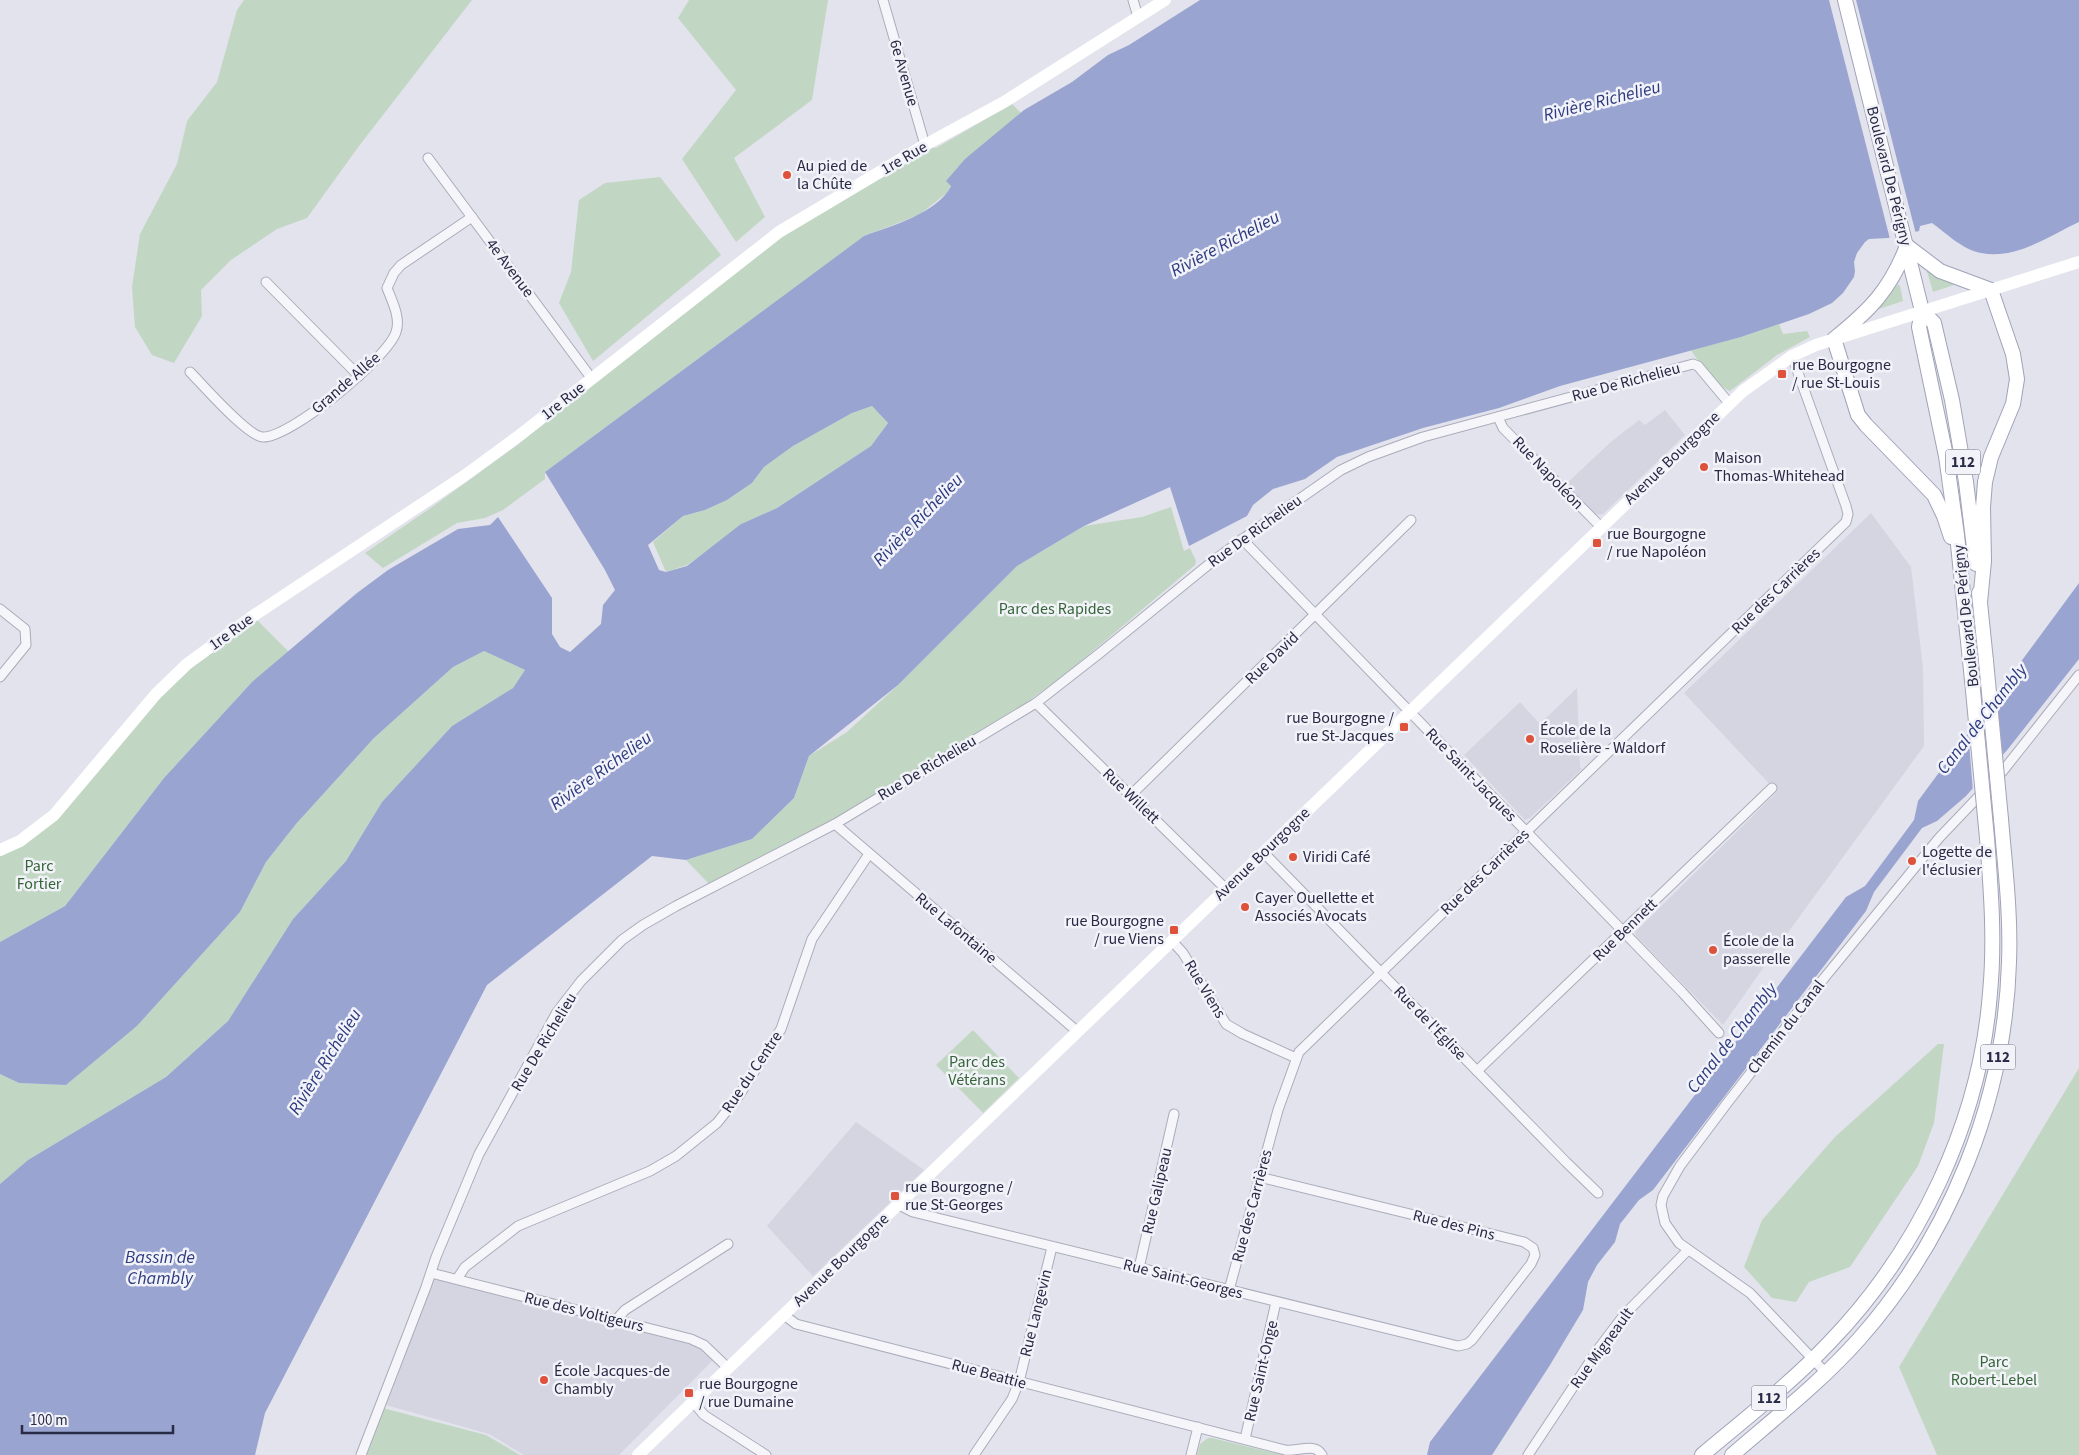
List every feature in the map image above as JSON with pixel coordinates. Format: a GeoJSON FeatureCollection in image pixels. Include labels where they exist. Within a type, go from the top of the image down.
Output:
{"type":"FeatureCollection","features":[{"type":"Feature","properties":{"kind":"main road","name":"Boulevard De Périgny"},"geometry":{"type":"LineString","coordinates":[[1702,1455],[1813,1359],[1864,1303],[1903,1249],[1933,1195],[1963,1122],[1981,1053],[1990,995],[1992,918],[1987,838],[1960,568],[1946,456],[1919,327],[1922,311],[1845,0]]}},
{"type":"Feature","properties":{"kind":"main road"},"geometry":{"type":"LineString","coordinates":[[1960,568],[1944,516],[1934,495],[1858,415],[1834,339],[1864,314],[1880,297],[1894,276],[1907,246],[1940,271],[1991,290],[2012,354],[2016,379],[2013,404],[1991,457],[1985,482],[1983,507],[1984,561],[1980,602]]}},
{"type":"Feature","properties":{"kind":"main road","name":"Boulevard De Périgny"},"geometry":{"type":"LineString","coordinates":[[1732,1455],[1851,1349],[1882,1312],[1916,1264],[1955,1191],[1984,1116],[2001,1039],[2009,962],[2009,917],[1980,602],[1966,482],[1955,416],[1934,323],[1922,311]]}},
{"type":"Feature","properties":{"kind":"street","name":"6e Avenue"},"geometry":{"type":"LineString","coordinates":[[883,0],[925,145]]}},
{"type":"Feature","properties":{"kind":"street"},"geometry":{"type":"LineString","coordinates":[[1133,0],[1138,17]]}},
{"type":"Feature","properties":{"kind":"street","name":"1re Rue"},"geometry":{"type":"LineString","coordinates":[[0,850],[20,841],[54,814],[156,694],[187,664],[253,616],[464,476],[592,379],[779,232],[925,145],[1004,102],[1165,0]]}},
{"type":"Feature","properties":{"kind":"street","name":"4e Avenue"},"geometry":{"type":"LineString","coordinates":[[428,158],[592,379]]}},
{"type":"Feature","properties":{"kind":"street","name":"Grande Allée"},"geometry":{"type":"LineString","coordinates":[[190,372],[243,426],[255,435],[264,438],[280,434],[329,401],[359,376],[390,343],[396,332],[398,320],[387,288],[394,273],[401,265],[472,217]]}},
{"type":"Feature","properties":{"kind":"street","name":"Avenue Bourgogne"},"geometry":{"type":"LineString","coordinates":[[638,1455],[1729,403],[1792,356],[1834,339],[2079,262]]}},
{"type":"Feature","properties":{"kind":"street"},"geometry":{"type":"LineString","coordinates":[[266,282],[359,376]]}},
{"type":"Feature","properties":{"kind":"street","name":"Rue des Carrières"},"geometry":{"type":"LineString","coordinates":[[1229,1290],[1278,1110],[1296,1058],[1302,1049],[1839,531],[1848,518],[1846,506],[1792,356]]}},
{"type":"Feature","properties":{"kind":"street","name":"Rue De Richelieu"},"geometry":{"type":"LineString","coordinates":[[361,1455],[439,1248],[480,1154],[554,1018],[581,981],[613,948],[643,925],[835,824],[1036,703],[1242,539],[1330,477],[1357,462],[1423,437],[1693,364],[1698,366],[1729,403]]}},
{"type":"Feature","properties":{"kind":"street","name":"Rue Napoléon"},"geometry":{"type":"LineString","coordinates":[[1498,417],[1503,428],[1601,527]]}},
{"type":"Feature","properties":{"kind":"street","name":"Rue David"},"geometry":{"type":"LineString","coordinates":[[1131,795],[1411,520]]}},
{"type":"Feature","properties":{"kind":"street","name":"Rue Saint-Jacques"},"geometry":{"type":"LineString","coordinates":[[1242,539],[1702,1012],[1718,1033]]}},
{"type":"Feature","properties":{"kind":"street"},"geometry":{"type":"LineString","coordinates":[[0,609],[25,629],[26,645],[0,677]]}},
{"type":"Feature","properties":{"kind":"street","name":"Chemin du Canal"},"geometry":{"type":"LineString","coordinates":[[1826,1373],[1750,1293],[1688,1250],[1669,1231],[1661,1205],[1667,1187],[1680,1166],[1728,1102],[1825,977],[1939,838],[2002,772],[2079,675]]}},
{"type":"Feature","properties":{"kind":"street","name":"Rue Willett"},"geometry":{"type":"LineString","coordinates":[[1036,703],[1226,889]]}},
{"type":"Feature","properties":{"kind":"street","name":"Rue Bennett"},"geometry":{"type":"LineString","coordinates":[[1477,1071],[1772,788]]}},
{"type":"Feature","properties":{"kind":"street","name":"Rue Lafontaine"},"geometry":{"type":"LineString","coordinates":[[835,824],[1078,1032]]}},
{"type":"Feature","properties":{"kind":"street","name":"Rue de l'Église"},"geometry":{"type":"LineString","coordinates":[[1264,853],[1598,1193]]}},
{"type":"Feature","properties":{"kind":"street","name":"Rue du Centre"},"geometry":{"type":"LineString","coordinates":[[457,1279],[465,1267],[518,1226],[650,1171],[676,1156],[717,1123],[740,1094],[781,1029],[812,939],[870,854]]}},
{"type":"Feature","properties":{"kind":"street","name":"Rue Viens"},"geometry":{"type":"LineString","coordinates":[[1172,941],[1183,953],[1226,1024],[1243,1034],[1296,1058]]}},
{"type":"Feature","properties":{"kind":"street","name":"Rue Galipeau"},"geometry":{"type":"LineString","coordinates":[[1140,1268],[1174,1114]]}},
{"type":"Feature","properties":{"kind":"street","name":"Rue des Pins"},"geometry":{"type":"LineString","coordinates":[[1259,1177],[1529,1244],[1535,1253],[1531,1264],[1469,1343]]}},
{"type":"Feature","properties":{"kind":"street","name":"Rue Saint-Georges"},"geometry":{"type":"LineString","coordinates":[[899,1204],[913,1212],[1276,1302],[1454,1345],[1462,1346],[1469,1343]]}},
{"type":"Feature","properties":{"kind":"street"},"geometry":{"type":"LineString","coordinates":[[616,1320],[625,1310],[728,1244]]}},
{"type":"Feature","properties":{"kind":"street","name":"Rue Langevin"},"geometry":{"type":"LineString","coordinates":[[974,1455],[1012,1399],[1019,1382],[1052,1247]]}},
{"type":"Feature","properties":{"kind":"street","name":"Rue Migneault"},"geometry":{"type":"LineString","coordinates":[[1528,1455],[1599,1348],[1624,1315],[1688,1250]]}},
{"type":"Feature","properties":{"kind":"street","name":"Rue des Voltigeurs"},"geometry":{"type":"LineString","coordinates":[[431,1273],[698,1341],[710,1349],[728,1368]]}},
{"type":"Feature","properties":{"kind":"street","name":"Rue Saint-Onge"},"geometry":{"type":"LineString","coordinates":[[1245,1440],[1276,1302]]}},
{"type":"Feature","properties":{"kind":"street","name":"Rue Beattie"},"geometry":{"type":"LineString","coordinates":[[784,1315],[796,1324],[1245,1440],[1291,1451],[1313,1448],[1322,1455]]}},
{"type":"Feature","properties":{"kind":"street"},"geometry":{"type":"LineString","coordinates":[[692,1402],[704,1415],[766,1455]]}},
{"type":"Feature","properties":{"kind":"street"},"geometry":{"type":"LineString","coordinates":[[1191,1455],[1198,1427]]}},
{"type":"Feature","properties":{"kind":"shaded area"},"geometry":{"type":"Polygon","coordinates":[[[1665,410],[1685,435],[1603,514],[1595,515],[1566,484],[1612,441],[1639,420],[1645,425],[1665,410]]]}},
{"type":"Feature","properties":{"kind":"shaded area"},"geometry":{"type":"Polygon","coordinates":[[[1871,513],[1911,567],[1923,668],[1924,746],[1723,1025],[1636,936],[1635,932],[1777,792],[1684,693],[1871,513]]]}},
{"type":"Feature","properties":{"kind":"shaded area","name":"École de la Roselière - Waldorf"},"geometry":{"type":"Polygon","coordinates":[[[1577,688],[1580,767],[1582,769],[1530,818],[1525,820],[1464,755],[1520,702],[1540,724],[1577,688]]]}},
{"type":"Feature","properties":{"kind":"shaded area"},"geometry":{"type":"Polygon","coordinates":[[[856,1122],[924,1170],[813,1276],[767,1226],[856,1122]]]}},
{"type":"Feature","properties":{"kind":"shaded area","name":"École Jacques-de Chambly"},"geometry":{"type":"Polygon","coordinates":[[[436,1274],[697,1342],[713,1360],[619,1455],[524,1455],[489,1434],[386,1405],[436,1274]]]}},
{"type":"Feature","properties":{"kind":"green space"},"geometry":{"type":"Polygon","coordinates":[[[244,0],[472,0],[359,146],[307,218],[277,229],[231,260],[201,290],[202,316],[174,363],[152,355],[135,327],[132,287],[140,234],[177,164],[187,121],[217,82],[237,10],[244,0]]]}},
{"type":"Feature","properties":{"kind":"green space"},"geometry":{"type":"Polygon","coordinates":[[[689,0],[828,0],[812,100],[734,158],[765,217],[736,242],[682,159],[736,90],[678,18],[689,0]]]}},
{"type":"Feature","properties":{"kind":"green space"},"geometry":{"type":"Polygon","coordinates":[[[1012,104],[1021,113],[956,169],[948,192],[919,215],[864,236],[545,472],[545,479],[503,510],[485,518],[457,523],[383,568],[365,553],[520,443],[592,379],[740,263],[925,145],[936,148],[1012,104]]]}},
{"type":"Feature","properties":{"kind":"green space"},"geometry":{"type":"Polygon","coordinates":[[[660,177],[721,255],[593,361],[559,303],[571,272],[579,200],[605,183],[660,177]]]}},
{"type":"Feature","properties":{"kind":"green space"},"geometry":{"type":"Polygon","coordinates":[[[1926,268],[1957,284],[1933,292],[1926,268]]]}},
{"type":"Feature","properties":{"kind":"green space"},"geometry":{"type":"Polygon","coordinates":[[[1898,284],[1903,301],[1876,310],[1898,284]]]}},
{"type":"Feature","properties":{"kind":"green space"},"geometry":{"type":"Polygon","coordinates":[[[1779,324],[1783,334],[1807,331],[1810,337],[1777,355],[1730,391],[1709,373],[1691,350],[1741,337],[1779,324]]]}},
{"type":"Feature","properties":{"kind":"green space"},"geometry":{"type":"Polygon","coordinates":[[[872,406],[888,423],[871,446],[777,508],[741,524],[725,539],[687,565],[666,572],[653,542],[683,516],[705,510],[727,500],[752,483],[764,467],[793,446],[852,413],[872,406]]]}},
{"type":"Feature","properties":{"kind":"green space","name":"Parc des Rapides"},"geometry":{"type":"Polygon","coordinates":[[[1171,507],[1184,551],[1190,548],[1196,561],[1195,565],[1068,672],[1023,705],[826,824],[709,884],[686,860],[752,839],[794,798],[809,756],[847,732],[898,685],[1017,566],[1084,526],[1142,517],[1171,507]]]}},
{"type":"Feature","properties":{"kind":"green space","name":"Parc Fortier"},"geometry":{"type":"Polygon","coordinates":[[[253,616],[289,652],[252,682],[164,778],[65,906],[0,942],[0,849],[44,823],[156,694],[253,616]]]}},
{"type":"Feature","properties":{"kind":"green space"},"geometry":{"type":"Polygon","coordinates":[[[484,651],[525,670],[513,688],[452,726],[382,802],[346,861],[293,919],[228,1021],[166,1077],[28,1160],[0,1184],[0,1074],[19,1083],[66,1085],[137,1026],[240,912],[266,862],[296,824],[374,738],[453,667],[484,651]]]}},
{"type":"Feature","properties":{"kind":"green space","name":"Parc des Vétérans"},"geometry":{"type":"Polygon","coordinates":[[[973,1030],[1019,1078],[983,1113],[936,1065],[973,1030]]]}},
{"type":"Feature","properties":{"kind":"green space"},"geometry":{"type":"Polygon","coordinates":[[[1938,1044],[1944,1044],[1934,1123],[1918,1166],[1850,1267],[1809,1282],[1796,1302],[1772,1298],[1744,1267],[1762,1220],[1835,1137],[1938,1044]]]}},
{"type":"Feature","properties":{"kind":"green space","name":"Parc Robert-Lebel"},"geometry":{"type":"Polygon","coordinates":[[[2079,1068],[2079,1455],[1937,1455],[1899,1367],[2079,1068]]]}},
{"type":"Feature","properties":{"kind":"green space"},"geometry":{"type":"Polygon","coordinates":[[[379,1407],[486,1435],[520,1455],[361,1455],[379,1407]]]}},
{"type":"Feature","properties":{"kind":"green space"},"geometry":{"type":"Polygon","coordinates":[[[1208,1438],[1282,1455],[1197,1455],[1200,1444],[1208,1438]]]}},
{"type":"Feature","properties":{"kind":"water"},"geometry":{"type":"Polygon","coordinates":[[[1200,0],[2079,0],[2079,222],[2044,240],[2007,253],[1994,254],[1974,251],[1955,241],[1932,223],[1920,226],[1919,231],[1888,238],[1869,239],[1857,253],[1854,262],[1854,277],[1843,293],[1832,303],[1809,314],[1741,337],[1560,386],[1499,408],[1423,428],[1337,457],[1305,479],[1273,489],[1253,505],[1247,516],[1189,546],[1170,487],[1084,526],[1017,566],[898,685],[809,756],[794,798],[752,839],[686,860],[652,856],[487,985],[265,1413],[255,1455],[0,1455],[0,1184],[28,1160],[166,1077],[228,1021],[293,919],[346,861],[382,802],[452,726],[513,688],[525,670],[484,651],[453,667],[374,738],[296,824],[266,862],[240,912],[137,1026],[66,1085],[19,1083],[0,1074],[0,942],[65,906],[164,778],[252,682],[357,593],[388,570],[458,529],[490,525],[498,517],[552,598],[552,634],[560,647],[570,652],[601,624],[603,605],[615,590],[605,570],[545,472],[864,236],[900,223],[936,204],[951,186],[946,181],[965,159],[1024,110],[1072,82],[1108,55],[1129,45],[1200,0]],[[872,406],[852,413],[793,446],[764,467],[752,483],[727,500],[705,510],[683,516],[648,545],[659,570],[666,572],[687,566],[741,524],[777,508],[871,446],[888,423],[872,406]]]}},
{"type":"Feature","properties":{"kind":"water","name":"Canal de Chambly"},"geometry":{"type":"Polygon","coordinates":[[[2079,583],[2079,659],[2008,749],[1966,796],[1937,821],[1922,828],[1874,892],[1866,911],[1653,1190],[1639,1200],[1620,1224],[1615,1242],[1597,1265],[1588,1282],[1583,1310],[1492,1455],[1427,1455],[1430,1442],[1846,897],[1865,886],[1874,874],[1914,820],[1918,801],[2079,583]]]}},
{"type":"Feature","properties":{"kind":"pier"},"geometry":{"type":"Polygon","coordinates":[[[1829,0],[1856,0],[1916,234],[1886,240],[1890,239],[1829,0]]]}},
{"type":"Feature","properties":{"kind":"pier"},"geometry":{"type":"Polygon","coordinates":[[[1996,690],[2003,758],[1973,792],[1968,730],[1996,690]]]}},
{"type":"Feature","properties":{"kind":"place","name":"Au pied de la Chûte"},"geometry":{"type":"Point","coordinates":[787,175]}},
{"type":"Feature","properties":{"kind":"place","name":"rue Bourgogne / rue St-Louis"},"geometry":{"type":"Point","coordinates":[1782,374]}},
{"type":"Feature","properties":{"kind":"place","name":"Maison Thomas-Whitehead"},"geometry":{"type":"Point","coordinates":[1704,467]}},
{"type":"Feature","properties":{"kind":"place","name":"rue Bourgogne / rue Napoléon"},"geometry":{"type":"Point","coordinates":[1597,543]}},
{"type":"Feature","properties":{"kind":"place","name":"rue Bourgogne / rue St-Jacques"},"geometry":{"type":"Point","coordinates":[1404,727]}},
{"type":"Feature","properties":{"kind":"place","name":"École de la Roselière - Waldorf"},"geometry":{"type":"Point","coordinates":[1530,739]}},
{"type":"Feature","properties":{"kind":"place","name":"Viridi Café"},"geometry":{"type":"Point","coordinates":[1293,857]}},
{"type":"Feature","properties":{"kind":"place","name":"Logette de l'éclusier"},"geometry":{"type":"Point","coordinates":[1912,861]}},
{"type":"Feature","properties":{"kind":"place","name":"Cayer Ouellette et Associés Avocats"},"geometry":{"type":"Point","coordinates":[1245,907]}},
{"type":"Feature","properties":{"kind":"place","name":"rue Bourgogne / rue Viens"},"geometry":{"type":"Point","coordinates":[1174,930]}},
{"type":"Feature","properties":{"kind":"place","name":"École de la passerelle"},"geometry":{"type":"Point","coordinates":[1713,950]}},
{"type":"Feature","properties":{"kind":"place","name":"rue Bourgogne / rue St-Georges"},"geometry":{"type":"Point","coordinates":[895,1196]}},
{"type":"Feature","properties":{"kind":"place","name":"École Jacques-de Chambly"},"geometry":{"type":"Point","coordinates":[544,1380]}},
{"type":"Feature","properties":{"kind":"place","name":"rue Bourgogne / rue Dumaine"},"geometry":{"type":"Point","coordinates":[689,1393]}},
{"type":"Feature","properties":{"kind":"water label","name":"Rivière Richelieu"},"geometry":{"type":"Point","coordinates":[1602,101]}},
{"type":"Feature","properties":{"kind":"water label","name":"Rivière Richelieu"},"geometry":{"type":"Point","coordinates":[1225,244]}},
{"type":"Feature","properties":{"kind":"water label","name":"Rivière Richelieu"},"geometry":{"type":"Point","coordinates":[918,520]}},
{"type":"Feature","properties":{"kind":"water label","name":"Rivière Richelieu"},"geometry":{"type":"Point","coordinates":[601,771]}},
{"type":"Feature","properties":{"kind":"water label","name":"Rivière Richelieu"},"geometry":{"type":"Point","coordinates":[325,1062]}},
{"type":"Feature","properties":{"kind":"water label","name":"Bassin de Chambly"},"geometry":{"type":"Point","coordinates":[160,1267]}}]}
